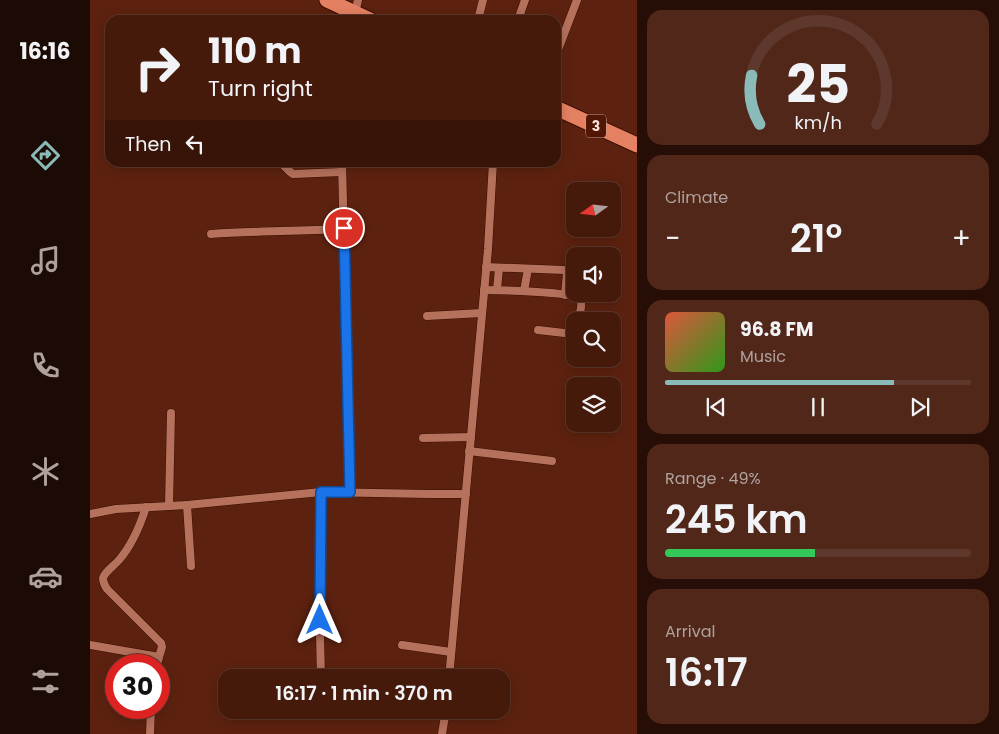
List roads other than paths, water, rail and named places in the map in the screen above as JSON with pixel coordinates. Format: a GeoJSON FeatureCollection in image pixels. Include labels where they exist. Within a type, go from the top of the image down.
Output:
{"type":"FeatureCollection","features":[{"type":"Feature","properties":{"kind":"highway"},"geometry":{"type":"LineString","coordinates":[[327,0],[351,10]]}},
{"type":"Feature","properties":{"kind":"highway","name":"3"},"geometry":{"type":"LineString","coordinates":[[561,110],[636,145]]}},
{"type":"Feature","properties":{"kind":"street"},"geometry":{"type":"LineString","coordinates":[[479,15],[483,0]]}},
{"type":"Feature","properties":{"kind":"street"},"geometry":{"type":"LineString","coordinates":[[520,15],[525,0]]}},
{"type":"Feature","properties":{"kind":"street"},"geometry":{"type":"LineString","coordinates":[[561,42],[577,0]]}},
{"type":"Feature","properties":{"kind":"street"},"geometry":{"type":"LineString","coordinates":[[285,167],[293,174],[342,172]]}},
{"type":"Feature","properties":{"kind":"street"},"geometry":{"type":"LineString","coordinates":[[342,167],[350,492]]}},
{"type":"Feature","properties":{"kind":"street"},"geometry":{"type":"LineString","coordinates":[[450,669],[494,167]]}},
{"type":"Feature","properties":{"kind":"street"},"geometry":{"type":"LineString","coordinates":[[211,234],[344,228]]}},
{"type":"Feature","properties":{"kind":"street"},"geometry":{"type":"LineString","coordinates":[[486,267],[565,271],[565,295]]}},
{"type":"Feature","properties":{"kind":"street"},"geometry":{"type":"LineString","coordinates":[[497,290],[499,268]]}},
{"type":"Feature","properties":{"kind":"street"},"geometry":{"type":"LineString","coordinates":[[524,291],[528,270]]}},
{"type":"Feature","properties":{"kind":"street"},"geometry":{"type":"LineString","coordinates":[[484,290],[565,295],[580,299],[580,312]]}},
{"type":"Feature","properties":{"kind":"street"},"geometry":{"type":"LineString","coordinates":[[427,316],[482,313]]}},
{"type":"Feature","properties":{"kind":"street"},"geometry":{"type":"LineString","coordinates":[[538,330],[566,333]]}},
{"type":"Feature","properties":{"kind":"street"},"geometry":{"type":"LineString","coordinates":[[169,506],[171,413]]}},
{"type":"Feature","properties":{"kind":"street"},"geometry":{"type":"LineString","coordinates":[[423,438],[471,437]]}},
{"type":"Feature","properties":{"kind":"street"},"geometry":{"type":"LineString","coordinates":[[469,451],[552,461]]}},
{"type":"Feature","properties":{"kind":"street"},"geometry":{"type":"LineString","coordinates":[[321,492],[322,669]]}},
{"type":"Feature","properties":{"kind":"street"},"geometry":{"type":"LineString","coordinates":[[90,514],[116,509],[321,492],[466,494]]}},
{"type":"Feature","properties":{"kind":"street"},"geometry":{"type":"LineString","coordinates":[[187,504],[191,566]]}},
{"type":"Feature","properties":{"kind":"street"},"geometry":{"type":"LineString","coordinates":[[146,507],[136,533],[103,578],[107,589],[161,643],[160,654]]}},
{"type":"Feature","properties":{"kind":"street"},"geometry":{"type":"LineString","coordinates":[[90,645],[128,654]]}},
{"type":"Feature","properties":{"kind":"street"},"geometry":{"type":"LineString","coordinates":[[402,646],[452,652]]}},
{"type":"Feature","properties":{"kind":"street"},"geometry":{"type":"LineString","coordinates":[[150,734],[151,719]]}},
{"type":"Feature","properties":{"kind":"street"},"geometry":{"type":"LineString","coordinates":[[442,734],[445,719]]}}]}
